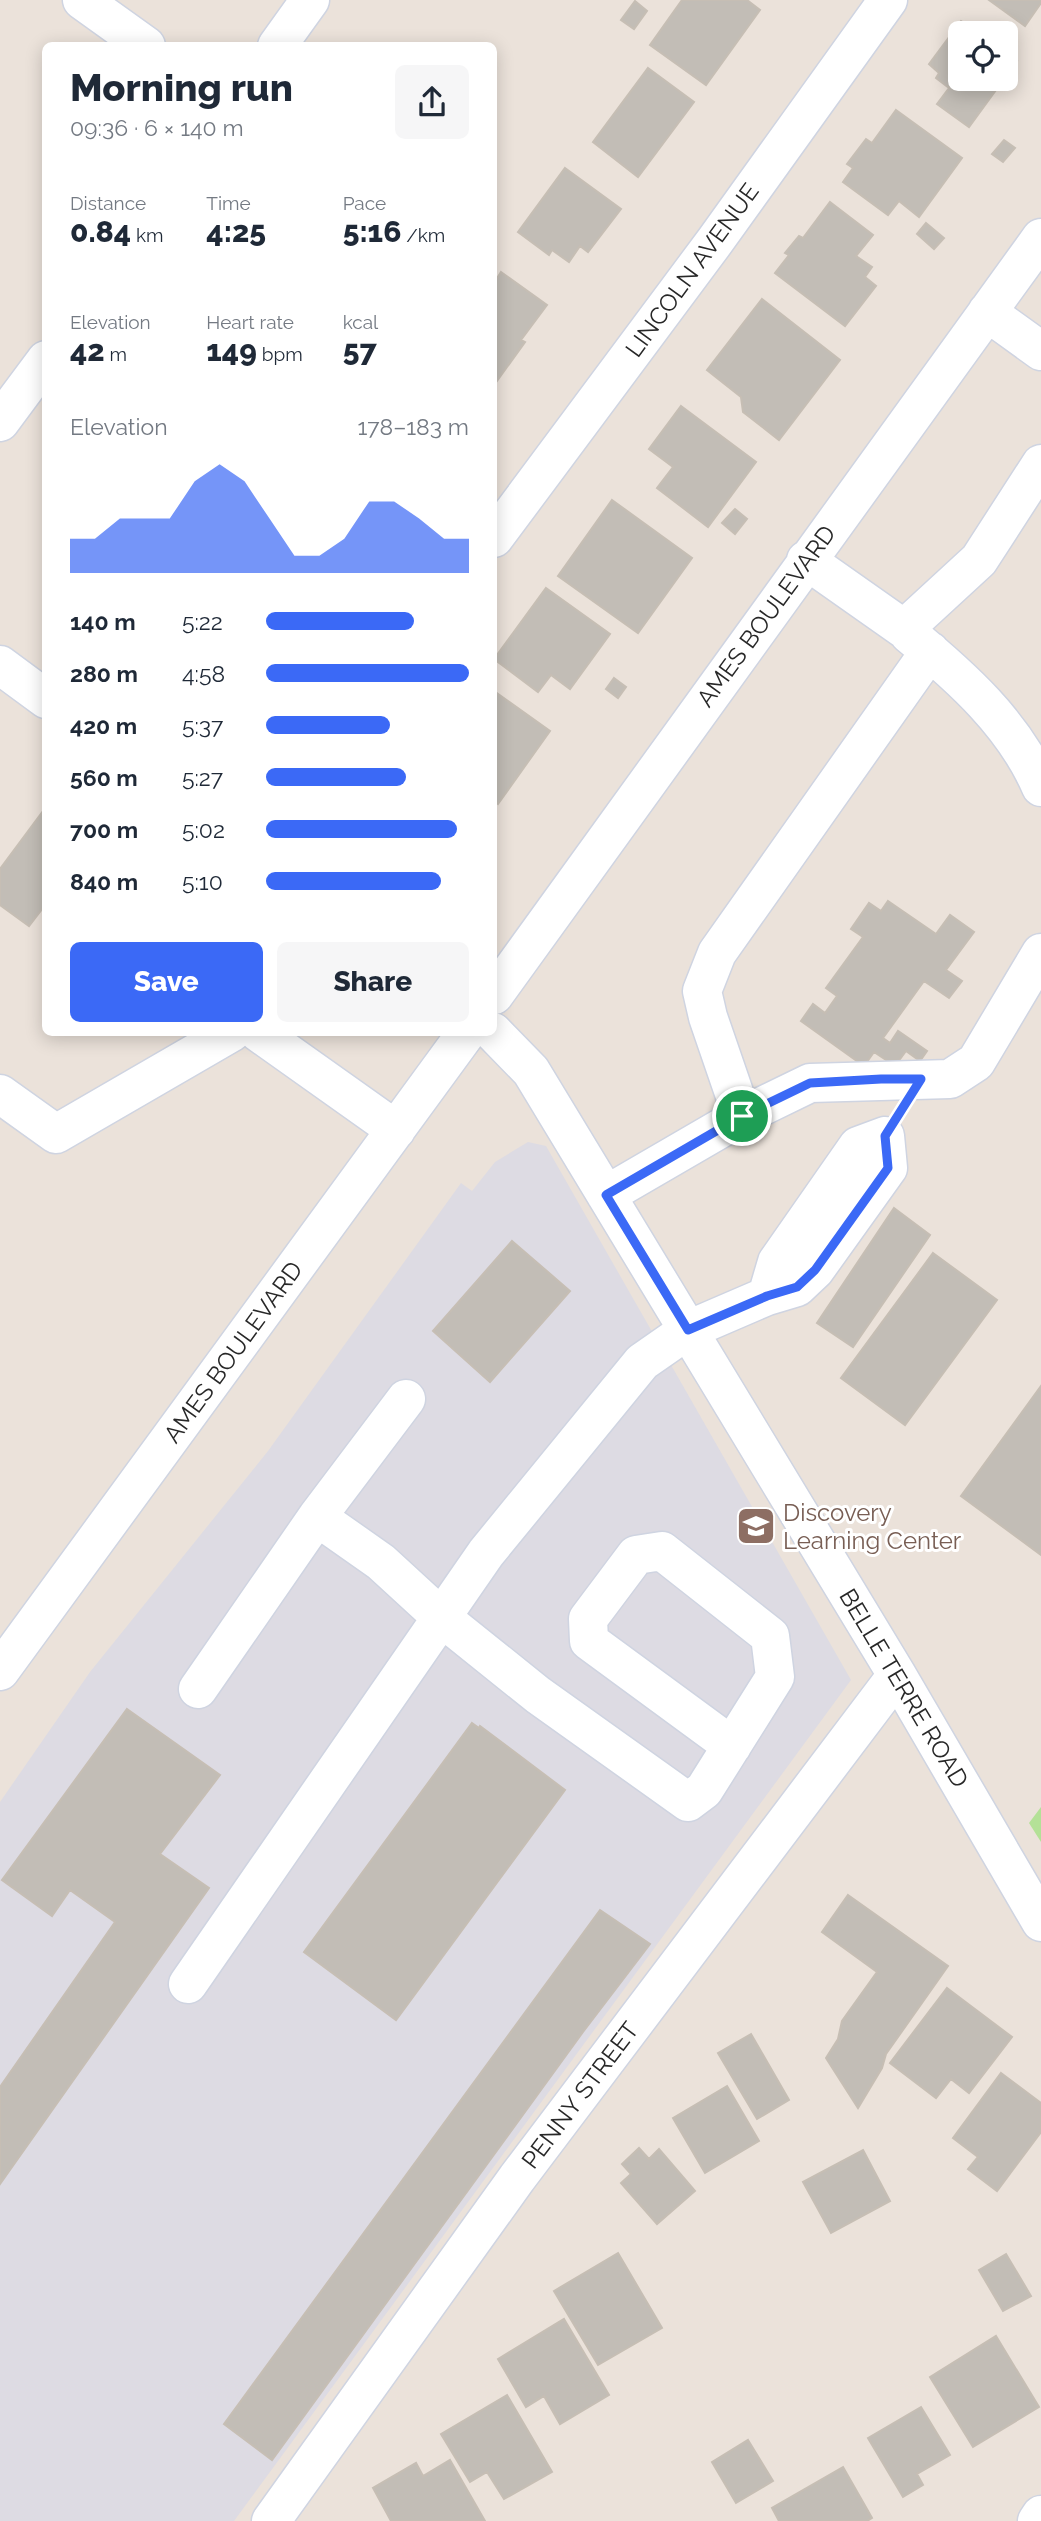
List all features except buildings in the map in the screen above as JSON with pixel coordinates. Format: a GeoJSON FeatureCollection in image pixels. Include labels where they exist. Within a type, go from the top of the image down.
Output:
{"type":"FeatureCollection","features":[{"type":"Feature","properties":{"kind":"street"},"geometry":{"type":"LineString","coordinates":[[82,0],[140,42]]}},
{"type":"Feature","properties":{"kind":"street"},"geometry":{"type":"LineString","coordinates":[[280,42],[310,0]]}},
{"type":"Feature","properties":{"kind":"street","name":"LINCOLN AVENUE"},"geometry":{"type":"LineString","coordinates":[[497,534],[715,241],[888,0]]}},
{"type":"Feature","properties":{"kind":"street","name":"AMES BOULEVARD"},"geometry":{"type":"LineString","coordinates":[[497,991],[1041,238]]}},
{"type":"Feature","properties":{"kind":"street"},"geometry":{"type":"LineString","coordinates":[[987,312],[1041,351]]}},
{"type":"Feature","properties":{"kind":"street"},"geometry":{"type":"LineString","coordinates":[[0,422],[42,365]]}},
{"type":"Feature","properties":{"kind":"street"},"geometry":{"type":"LineString","coordinates":[[742,1116],[702,991],[717,953],[917,640],[979,560],[1041,464]]}},
{"type":"Feature","properties":{"kind":"street"},"geometry":{"type":"LineString","coordinates":[[806,560],[917,640],[971,687],[1029,759],[1041,787]]}},
{"type":"Feature","properties":{"kind":"street"},"geometry":{"type":"LineString","coordinates":[[0,665],[42,696]]}},
{"type":"Feature","properties":{"kind":"street"},"geometry":{"type":"LineString","coordinates":[[606,1195],[742,1116],[810,1083],[950,1079],[976,1062],[1041,953]]}},
{"type":"Feature","properties":{"kind":"street"},"geometry":{"type":"LineString","coordinates":[[0,1094],[56,1134],[225,1036]]}},
{"type":"Feature","properties":{"kind":"street"},"geometry":{"type":"LineString","coordinates":[[264,1036],[396,1130]]}},
{"type":"Feature","properties":{"kind":"street","name":"AMES BOULEVARD"},"geometry":{"type":"LineString","coordinates":[[0,1671],[464,1036]]}},
{"type":"Feature","properties":{"kind":"street","name":"BELLE TERRE ROAD"},"geometry":{"type":"LineString","coordinates":[[497,1036],[531,1071],[897,1675],[1041,1922]]}},
{"type":"Feature","properties":{"kind":"street"},"geometry":{"type":"LineString","coordinates":[[188,1984],[486,1553],[642,1362],[688,1330],[767,1296],[797,1287],[815,1270],[888,1168],[885,1136],[921,1079]]}},
{"type":"Feature","properties":{"kind":"street"},"geometry":{"type":"LineString","coordinates":[[198,1689],[317,1517],[406,1399]]}},
{"type":"Feature","properties":{"kind":"street"},"geometry":{"type":"LineString","coordinates":[[317,1517],[381,1562],[442,1618],[538,1695],[688,1802],[704,1790],[732,1746],[775,1677],[771,1636],[662,1551],[636,1555],[588,1619],[589,1640],[732,1746]]}},
{"type":"Feature","properties":{"kind":"street","name":"PENNY STREET"},"geometry":{"type":"LineString","coordinates":[[271,2521],[517,2178],[897,1675]]}},
{"type":"Feature","properties":{"kind":"street"},"geometry":{"type":"LineString","coordinates":[[1037,2521],[1041,2515]]}},
{"type":"Feature","properties":{"kind":"shaded area"},"geometry":{"type":"Polygon","coordinates":[[[528,1142],[546,1146],[851,1680],[234,2521],[0,2521],[0,1802],[90,1672],[268,1451],[461,1183],[472,1191],[495,1162],[528,1142]]]}},
{"type":"Feature","properties":{"kind":"green space"},"geometry":{"type":"Polygon","coordinates":[[[1041,1807],[1041,1842],[1029,1823],[1041,1807]]]}},
{"type":"Feature","properties":{"kind":"place","name":"Discovery Learning Center"},"geometry":{"type":"Point","coordinates":[756,1526]}},
{"type":"Feature","properties":{"kind":"route"},"geometry":{"type":"LineString","coordinates":[[921,1079],[885,1136],[888,1168],[815,1270],[797,1287],[767,1296],[688,1330],[606,1195],[742,1116],[810,1083],[921,1079]]}}]}
